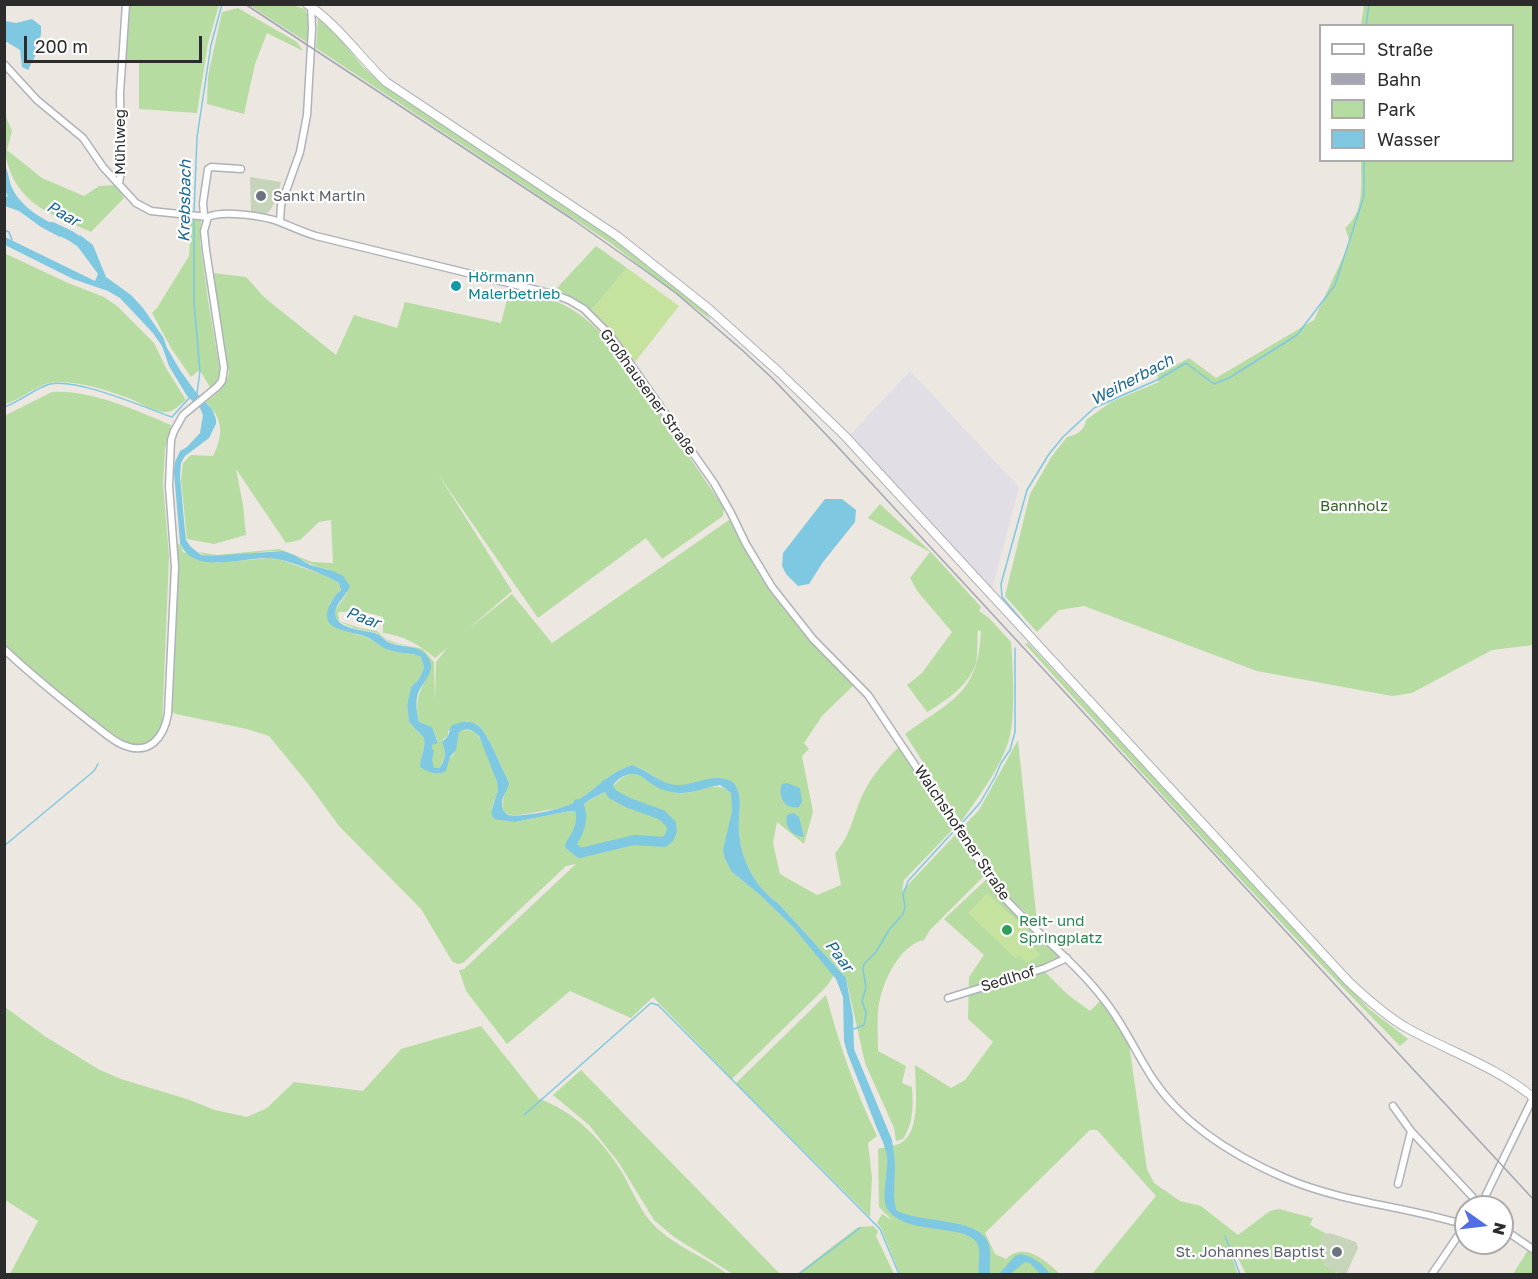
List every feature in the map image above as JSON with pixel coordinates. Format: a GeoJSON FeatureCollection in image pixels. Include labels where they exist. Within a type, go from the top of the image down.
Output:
{"type":"FeatureCollection","features":[{"type":"Feature","properties":{"kind":"street","name":"Mühlweg"},"geometry":{"type":"LineString","coordinates":[[126,4],[121,65],[119,183],[142,207],[159,213],[203,216],[239,215],[272,219]]}},
{"type":"Feature","properties":{"kind":"street"},"geometry":{"type":"LineString","coordinates":[[280,222],[281,205],[300,152],[307,115],[311,56],[309,5]]}},
{"type":"Feature","properties":{"kind":"street"},"geometry":{"type":"LineString","coordinates":[[309,5],[339,30],[367,64],[386,82],[617,236],[672,278],[748,343],[852,444],[1349,982],[1373,1005],[1406,1028],[1512,1080],[1533,1097],[1486,1195]]}},
{"type":"Feature","properties":{"kind":"street"},"geometry":{"type":"LineString","coordinates":[[4,64],[37,100],[83,138],[103,167],[119,183]]}},
{"type":"Feature","properties":{"kind":"street"},"geometry":{"type":"LineString","coordinates":[[4,649],[66,703],[125,746],[135,747],[153,743],[159,739],[165,729],[168,714],[175,567],[169,486],[170,451],[178,421],[192,407],[210,395],[222,381],[224,368],[206,250],[203,202],[208,169],[211,167],[241,169]]}},
{"type":"Feature","properties":{"kind":"street"},"geometry":{"type":"LineString","coordinates":[[272,219],[273,214],[281,205]]}},
{"type":"Feature","properties":{"kind":"street","name":"Großhausener Straße"},"geometry":{"type":"LineString","coordinates":[[272,219],[298,231],[316,236],[552,294],[584,309],[608,333],[714,483],[772,587],[813,639],[856,682]]}},
{"type":"Feature","properties":{"kind":"street","name":"Walchshofener Straße"},"geometry":{"type":"LineString","coordinates":[[856,682],[878,708],[1001,894],[1067,958],[1105,1001],[1153,1080],[1193,1125],[1241,1157],[1286,1179],[1330,1194],[1454,1222]]}},
{"type":"Feature","properties":{"kind":"street","name":"Sedlhof"},"geometry":{"type":"LineString","coordinates":[[948,998],[1045,968],[1067,958]]}},
{"type":"Feature","properties":{"kind":"street"},"geometry":{"type":"LineString","coordinates":[[1393,1106],[1411,1131],[1469,1195]]}},
{"type":"Feature","properties":{"kind":"street"},"geometry":{"type":"LineString","coordinates":[[1398,1184],[1411,1131]]}},
{"type":"Feature","properties":{"kind":"street"},"geometry":{"type":"LineString","coordinates":[[1451,1221],[1454,1229]]}},
{"type":"Feature","properties":{"kind":"street"},"geometry":{"type":"LineString","coordinates":[[1514,1237],[1533,1250]]}},
{"type":"Feature","properties":{"kind":"street"},"geometry":{"type":"LineString","coordinates":[[1432,1275],[1454,1242]]}},
{"type":"Feature","properties":{"kind":"shaded area"},"geometry":{"type":"Polygon","coordinates":[[[910,371],[1019,487],[992,590],[850,435],[910,371]]]}},
{"type":"Feature","properties":{"kind":"green space"},"geometry":{"type":"Polygon","coordinates":[[[129,5],[219,5],[208,43],[197,113],[139,109],[139,63],[124,63],[129,5]]]}},
{"type":"Feature","properties":{"kind":"green space"},"geometry":{"type":"Polygon","coordinates":[[[249,5],[292,5],[305,9],[308,17],[308,43],[249,5]]]}},
{"type":"Feature","properties":{"kind":"green space","name":"Bannholz"},"geometry":{"type":"Polygon","coordinates":[[[1364,5],[1533,5],[1533,645],[1492,650],[1412,693],[1392,696],[1257,671],[1084,606],[1059,610],[1037,632],[1005,596],[1030,494],[1052,456],[1067,437],[1080,431],[1086,420],[1111,402],[1159,382],[1157,375],[1189,358],[1216,378],[1314,320],[1350,242],[1345,228],[1359,206],[1361,162],[1514,162],[1514,24],[1361,24],[1364,5]]]}},
{"type":"Feature","properties":{"kind":"green space"},"geometry":{"type":"Polygon","coordinates":[[[238,8],[297,42],[303,51],[267,33],[255,64],[244,114],[207,104],[208,76],[222,12],[238,8]]]}},
{"type":"Feature","properties":{"kind":"green space"},"geometry":{"type":"Polygon","coordinates":[[[318,19],[334,31],[363,67],[384,85],[614,239],[669,279],[706,312],[711,320],[609,242],[316,48],[318,19]]]}},
{"type":"Feature","properties":{"kind":"green space"},"geometry":{"type":"Polygon","coordinates":[[[4,112],[12,131],[7,150],[42,178],[84,196],[99,186],[116,185],[124,198],[91,232],[36,205],[17,185],[10,171],[4,149],[4,112]]]}},
{"type":"Feature","properties":{"kind":"green space"},"geometry":{"type":"Polygon","coordinates":[[[250,177],[281,182],[272,208],[264,215],[251,212],[250,177]]]}},
{"type":"Feature","properties":{"kind":"green space"},"geometry":{"type":"Polygon","coordinates":[[[185,218],[201,219],[200,241],[220,371],[211,389],[201,372],[198,371],[191,377],[171,348],[152,313],[189,256],[190,240],[185,218]]]}},
{"type":"Feature","properties":{"kind":"green space"},"geometry":{"type":"Polygon","coordinates":[[[596,246],[627,268],[590,312],[557,288],[596,246]]]}},
{"type":"Feature","properties":{"kind":"green space"},"geometry":{"type":"Polygon","coordinates":[[[4,253],[104,297],[117,306],[154,343],[186,400],[172,411],[162,412],[87,385],[52,382],[5,404],[4,253]]]}},
{"type":"Feature","properties":{"kind":"green space"},"geometry":{"type":"Polygon","coordinates":[[[627,268],[679,306],[635,362],[590,312],[627,268]]]}},
{"type":"Feature","properties":{"kind":"green space"},"geometry":{"type":"Polygon","coordinates":[[[213,273],[246,277],[265,298],[336,355],[354,315],[397,328],[405,302],[501,323],[510,288],[561,304],[586,319],[598,330],[622,358],[724,508],[723,516],[662,559],[646,538],[538,618],[438,474],[512,591],[466,631],[512,594],[552,643],[731,520],[756,568],[784,609],[856,683],[822,716],[804,743],[809,749],[802,756],[813,812],[804,844],[777,822],[773,843],[780,874],[817,895],[841,885],[835,853],[847,835],[871,779],[900,746],[954,828],[904,880],[902,891],[957,833],[985,875],[930,930],[924,940],[906,950],[898,959],[882,992],[878,1013],[878,1051],[906,1066],[902,1083],[912,1087],[911,1120],[903,1139],[896,1141],[894,1128],[865,1063],[846,978],[761,887],[748,866],[740,843],[739,795],[733,782],[715,779],[687,786],[671,785],[632,765],[608,777],[569,805],[521,815],[508,814],[504,811],[503,805],[509,783],[490,742],[478,725],[467,721],[448,731],[448,736],[443,739],[443,761],[439,768],[434,768],[431,760],[432,745],[438,742],[432,727],[419,722],[417,704],[431,665],[412,647],[391,643],[377,633],[354,628],[338,621],[335,618],[335,611],[347,593],[328,569],[276,551],[225,557],[215,557],[198,552],[217,555],[279,549],[312,562],[333,563],[331,520],[319,522],[300,540],[286,543],[236,469],[246,535],[214,544],[187,539],[181,480],[183,463],[191,455],[213,456],[219,441],[220,427],[216,415],[206,402],[225,383],[229,373],[213,273]],[[361,611],[338,612],[339,621],[377,631],[386,639],[396,643],[423,649],[411,641],[383,633],[383,617],[361,611]],[[447,648],[435,658],[423,649],[434,662],[435,701],[436,662],[447,648]]]}},
{"type":"Feature","properties":{"kind":"green space"},"geometry":{"type":"Polygon","coordinates":[[[52,392],[82,394],[97,398],[128,407],[171,425],[165,449],[163,484],[169,556],[162,728],[144,744],[127,743],[90,721],[5,644],[4,416],[52,392]]]}},
{"type":"Feature","properties":{"kind":"green space"},"geometry":{"type":"Polygon","coordinates":[[[880,504],[931,552],[981,607],[979,611],[989,618],[1011,642],[1013,708],[1011,733],[1004,754],[993,774],[961,822],[905,734],[959,694],[968,683],[976,663],[962,685],[927,712],[907,685],[922,673],[952,632],[918,592],[910,578],[930,552],[868,518],[880,504]],[[978,630],[977,655],[976,663],[981,631],[978,630]]]}},
{"type":"Feature","properties":{"kind":"green space"},"geometry":{"type":"Polygon","coordinates":[[[177,544],[180,544],[183,552],[216,563],[278,559],[324,575],[339,583],[341,589],[329,604],[338,629],[366,637],[391,651],[421,657],[424,668],[419,679],[411,687],[407,705],[409,722],[424,738],[420,767],[435,773],[454,754],[459,732],[461,730],[475,731],[498,784],[491,812],[515,822],[578,811],[588,801],[631,774],[642,776],[672,792],[685,793],[718,787],[731,793],[732,872],[793,927],[834,975],[827,986],[732,1079],[653,997],[631,1018],[570,991],[507,1044],[466,991],[459,970],[464,969],[576,864],[566,866],[463,963],[457,964],[452,961],[421,909],[339,826],[269,736],[170,711],[177,544]]]}},
{"type":"Feature","properties":{"kind":"green space"},"geometry":{"type":"Polygon","coordinates":[[[1028,643],[1369,1009],[1408,1039],[1400,1046],[1352,997],[1164,797],[1025,644],[1028,643]]]}},
{"type":"Feature","properties":{"kind":"green space"},"geometry":{"type":"Polygon","coordinates":[[[1018,740],[1037,923],[1007,895],[963,827],[979,810],[1018,740]]]}},
{"type":"Feature","properties":{"kind":"green space"},"geometry":{"type":"Polygon","coordinates":[[[988,878],[1061,956],[1044,971],[1067,994],[1090,1011],[1102,999],[1121,1026],[1129,1044],[1147,1169],[1154,1183],[1180,1201],[1201,1206],[1238,1235],[1270,1211],[1279,1209],[1313,1218],[1310,1225],[1327,1234],[1322,1236],[1320,1250],[1315,1251],[1315,1255],[1320,1254],[1326,1266],[1338,1274],[1246,1274],[1238,1258],[1233,1260],[1238,1274],[1092,1274],[1156,1196],[1097,1130],[1090,1130],[985,1233],[995,1254],[1006,1259],[1013,1254],[1027,1252],[1042,1259],[1060,1274],[900,1274],[877,1223],[882,1214],[893,1221],[879,1207],[878,1149],[901,1143],[912,1129],[916,1107],[915,1065],[951,1088],[965,1080],[993,1042],[968,1019],[969,977],[984,955],[944,919],[988,878]]]}},
{"type":"Feature","properties":{"kind":"green space","name":"Reit- und Springplatz"},"geometry":{"type":"Polygon","coordinates":[[[987,893],[1034,936],[1030,942],[1040,955],[1027,963],[1019,955],[1015,958],[968,913],[987,893]]]}},
{"type":"Feature","properties":{"kind":"green space"},"geometry":{"type":"Polygon","coordinates":[[[826,995],[848,1067],[877,1136],[868,1143],[872,1178],[870,1217],[736,1083],[826,995]]]}},
{"type":"Feature","properties":{"kind":"green space"},"geometry":{"type":"Polygon","coordinates":[[[5,1007],[46,1037],[98,1069],[121,1079],[215,1110],[247,1117],[267,1108],[294,1082],[363,1091],[401,1049],[481,1026],[539,1099],[563,1110],[603,1145],[651,1222],[668,1238],[727,1274],[10,1274],[38,1221],[5,1200],[5,1007]]]}},
{"type":"Feature","properties":{"kind":"green space"},"geometry":{"type":"Polygon","coordinates":[[[581,1070],[780,1274],[733,1274],[674,1237],[654,1220],[619,1163],[589,1125],[553,1095],[581,1070]]]}},
{"type":"Feature","properties":{"kind":"green space"},"geometry":{"type":"Polygon","coordinates":[[[873,1226],[878,1231],[876,1236],[894,1274],[797,1274],[858,1227],[873,1226]]]}},
{"type":"Feature","properties":{"kind":"green space"},"geometry":{"type":"Polygon","coordinates":[[[1330,1233],[1356,1242],[1358,1248],[1346,1274],[1332,1270],[1324,1262],[1321,1249],[1322,1235],[1330,1233]]]}},
{"type":"Feature","properties":{"kind":"green space"},"geometry":{"type":"Polygon","coordinates":[[[1528,1250],[1533,1254],[1533,1274],[1513,1274],[1528,1250]]]}},
{"type":"Feature","properties":{"kind":"water"},"geometry":{"type":"Polygon","coordinates":[[[32,19],[41,26],[41,35],[35,48],[37,52],[28,70],[22,67],[20,50],[5,41],[5,21],[16,23],[32,19]]]}},
{"type":"Feature","properties":{"kind":"water"},"geometry":{"type":"Polygon","coordinates":[[[5,166],[11,186],[21,202],[48,222],[64,229],[60,237],[19,211],[5,206],[5,196],[8,197],[5,190],[5,166]]]}},
{"type":"Feature","properties":{"kind":"water"},"geometry":{"type":"Polygon","coordinates":[[[80,235],[93,245],[106,277],[131,295],[143,308],[163,337],[180,370],[212,409],[216,419],[209,438],[185,456],[181,463],[180,476],[186,540],[201,555],[283,551],[310,565],[343,576],[350,586],[336,610],[335,614],[340,623],[375,633],[396,645],[418,649],[427,655],[430,661],[431,670],[418,694],[416,704],[419,722],[432,727],[438,743],[432,745],[434,768],[439,768],[443,762],[445,752],[442,742],[448,736],[451,726],[466,722],[474,723],[481,728],[509,783],[502,807],[509,815],[531,814],[568,805],[616,772],[632,765],[670,784],[683,785],[711,778],[733,782],[740,799],[740,843],[754,877],[846,978],[853,1017],[854,1049],[892,1140],[896,1210],[917,1217],[960,1224],[982,1234],[989,1246],[990,1274],[979,1274],[978,1246],[971,1237],[908,1223],[897,1218],[888,1210],[885,1199],[887,1156],[847,1052],[844,1041],[843,997],[836,979],[793,927],[732,872],[723,850],[732,811],[731,793],[720,785],[689,792],[672,792],[653,785],[639,775],[631,774],[619,779],[611,789],[589,800],[578,811],[515,822],[494,819],[491,812],[498,790],[497,782],[479,736],[475,732],[467,729],[459,732],[456,750],[450,757],[446,771],[433,773],[420,767],[424,738],[409,722],[407,705],[411,687],[419,679],[424,668],[421,657],[389,650],[367,637],[336,628],[331,624],[327,615],[328,609],[333,598],[341,590],[339,583],[305,568],[276,559],[207,562],[186,553],[180,543],[174,472],[180,451],[200,433],[203,415],[200,408],[187,396],[153,333],[120,298],[108,291],[73,279],[5,245],[5,237],[95,281],[98,274],[75,243],[80,235]]]}},
{"type":"Feature","properties":{"kind":"water"},"geometry":{"type":"Polygon","coordinates":[[[825,499],[842,499],[856,510],[855,522],[823,562],[809,584],[798,586],[786,574],[782,566],[783,553],[825,499]]]}},
{"type":"Feature","properties":{"kind":"water"},"geometry":{"type":"Polygon","coordinates":[[[787,783],[800,788],[802,802],[799,807],[786,804],[781,797],[782,784],[787,783]]]}},
{"type":"Feature","properties":{"kind":"water"},"geometry":{"type":"Polygon","coordinates":[[[794,813],[799,817],[804,837],[796,835],[788,827],[787,815],[794,813]]]}},
{"type":"Feature","properties":{"kind":"water"},"geometry":{"type":"Polygon","coordinates":[[[1021,1254],[1038,1261],[1050,1274],[1040,1274],[1030,1263],[1025,1262],[1010,1274],[999,1274],[1015,1256],[1021,1254]]]}},
{"type":"Feature","properties":{"kind":"waterway","name":"Krebsbach"},"geometry":{"type":"LineString","coordinates":[[194,214],[197,137],[211,45],[222,4]]}},
{"type":"Feature","properties":{"kind":"waterway","name":"Weiherbach"},"geometry":{"type":"LineString","coordinates":[[1366,24],[1369,4]]}},
{"type":"Feature","properties":{"kind":"waterway","name":"Weiherbach"},"geometry":{"type":"LineString","coordinates":[[1030,630],[1002,597],[1001,584],[1027,490],[1049,454],[1063,437],[1094,408],[1157,380],[1186,363],[1214,384],[1229,378],[1297,335],[1335,285],[1364,196],[1364,162]]}},
{"type":"Feature","properties":{"kind":"waterway","name":"Krebsbach"},"geometry":{"type":"LineString","coordinates":[[194,219],[194,302],[200,371],[197,393]]}},
{"type":"Feature","properties":{"kind":"waterway","name":"Paar"},"geometry":{"type":"LineString","coordinates":[[52,227],[87,247]]}},
{"type":"Feature","properties":{"kind":"waterway"},"geometry":{"type":"LineString","coordinates":[[4,230],[9,232],[12,240]]}},
{"type":"Feature","properties":{"kind":"waterway"},"geometry":{"type":"LineString","coordinates":[[4,407],[44,386],[62,383],[93,389],[172,417],[191,396]]}},
{"type":"Feature","properties":{"kind":"waterway","name":"Weiherbach"},"geometry":{"type":"LineString","coordinates":[[961,824],[980,803],[1010,750],[1015,732],[1015,648]]}},
{"type":"Feature","properties":{"kind":"waterway"},"geometry":{"type":"LineString","coordinates":[[4,846],[94,771],[98,764]]}},
{"type":"Feature","properties":{"kind":"waterway","name":"Paar"},"geometry":{"type":"LineString","coordinates":[[578,804],[581,815],[580,825],[570,845],[580,853],[634,840],[664,842],[669,838],[672,831],[671,824],[662,815],[612,794],[607,784]]}},
{"type":"Feature","properties":{"kind":"waterway","name":"Weiherbach"},"geometry":{"type":"LineString","coordinates":[[854,1029],[864,1025],[866,1013],[862,1001],[866,987],[864,964],[876,952],[889,930],[903,914],[905,907],[903,895],[908,881],[953,832]]}},
{"type":"Feature","properties":{"kind":"waterway"},"geometry":{"type":"LineString","coordinates":[[524,1115],[651,1003],[658,1005],[880,1229],[899,1274]]}},
{"type":"Feature","properties":{"kind":"waterway"},"geometry":{"type":"LineString","coordinates":[[799,1274],[860,1228]]}},
{"type":"Feature","properties":{"kind":"waterway"},"geometry":{"type":"LineString","coordinates":[[1225,1236],[1240,1274]]}},
{"type":"Feature","properties":{"kind":"railway"},"geometry":{"type":"LineString","coordinates":[[245,4],[572,219],[677,294],[742,350],[837,446],[1534,1200]]}},
{"type":"Feature","properties":{"kind":"place","name":"Sankt Martin"},"geometry":{"type":"Point","coordinates":[261,196]}},
{"type":"Feature","properties":{"kind":"place","name":"Hörmann Malerbetrieb"},"geometry":{"type":"Point","coordinates":[456,286]}},
{"type":"Feature","properties":{"kind":"place","name":"Reit- und Springplatz"},"geometry":{"type":"Point","coordinates":[1007,930]}},
{"type":"Feature","properties":{"kind":"place","name":"St. Johannes Baptist"},"geometry":{"type":"Point","coordinates":[1337,1252]}}]}
